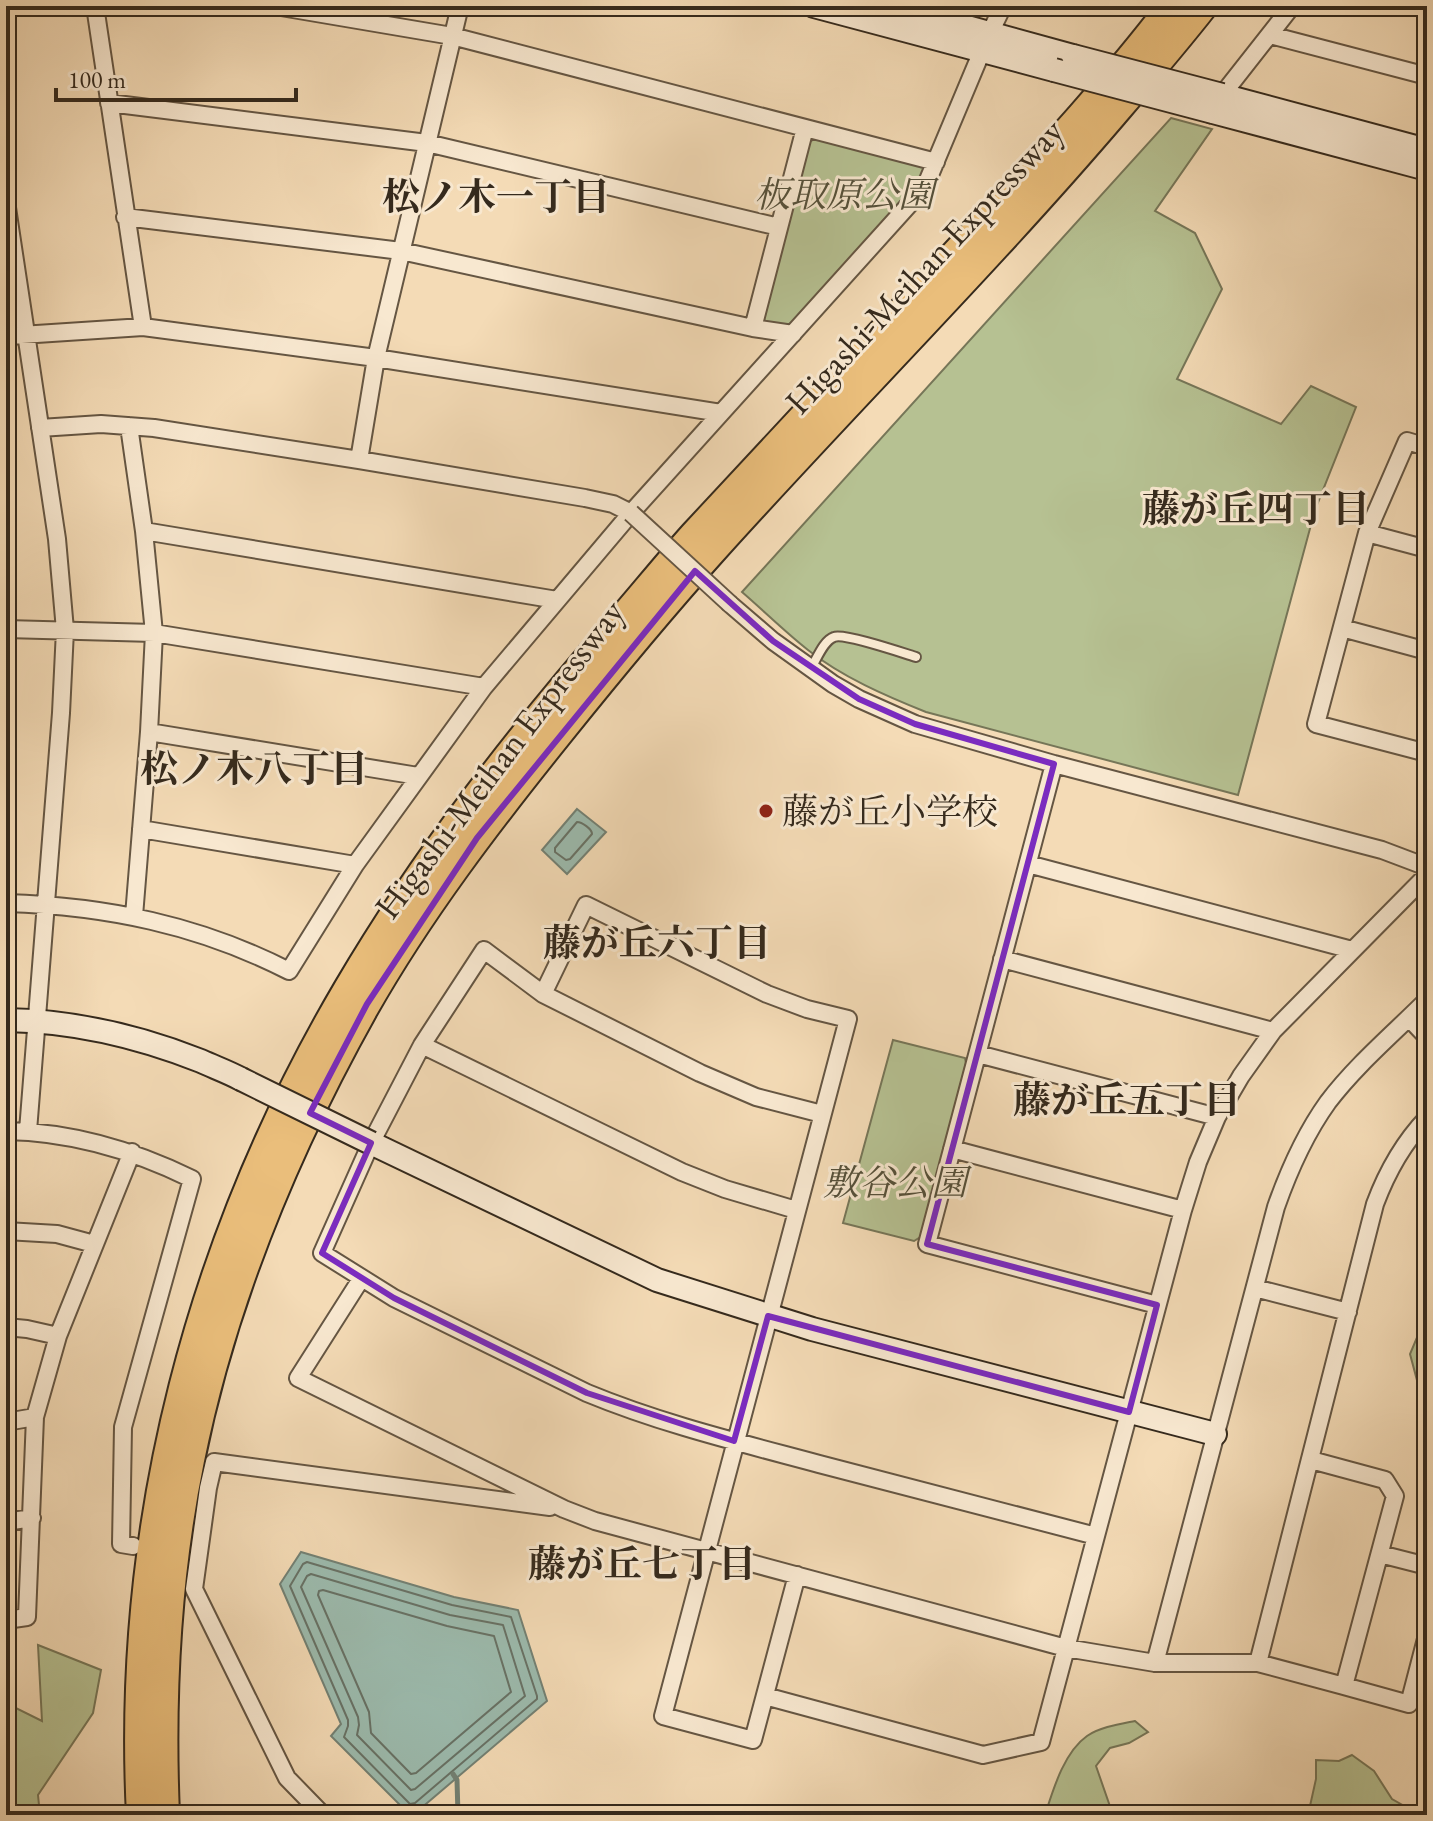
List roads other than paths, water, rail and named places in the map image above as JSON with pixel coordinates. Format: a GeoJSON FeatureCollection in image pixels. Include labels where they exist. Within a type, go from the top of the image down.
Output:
{"type":"FeatureCollection","features":[{"type":"Feature","properties":{"kind":"highway","name":"Higashi-Meihan Expressway"},"geometry":{"type":"LineString","coordinates":[[141,1815],[140,1689],[144,1617],[155,1522],[183,1386],[223,1252],[303,1071],[346,992],[397,909],[456,825],[513,749],[585,662],[691,538],[1045,157],[1172,6]]}},
{"type":"Feature","properties":{"kind":"highway","name":"Higashi-Meihan Expressway"},"geometry":{"type":"LineString","coordinates":[[165,1815],[163,1689],[168,1619],[181,1513],[206,1392],[246,1262],[282,1171],[325,1081],[367,1004],[417,924],[477,838],[597,686],[710,553],[1066,170],[1203,6]]}},
{"type":"Feature","properties":{"kind":"street"},"geometry":{"type":"LineString","coordinates":[[95,6],[143,327]]}},
{"type":"Feature","properties":{"kind":"street"},"geometry":{"type":"LineString","coordinates":[[275,6],[452,36],[936,162]]}},
{"type":"Feature","properties":{"kind":"street"},"geometry":{"type":"LineString","coordinates":[[359,460],[376,358],[460,6]]}},
{"type":"Feature","properties":{"kind":"street"},"geometry":{"type":"LineString","coordinates":[[814,6],[986,42],[1073,56],[1427,169]]}},
{"type":"Feature","properties":{"kind":"street"},"geometry":{"type":"LineString","coordinates":[[890,6],[1054,70],[1427,150]]}},
{"type":"Feature","properties":{"kind":"street"},"geometry":{"type":"LineString","coordinates":[[6,903],[46,904],[134,916],[212,939],[289,971],[355,865],[484,687],[631,513],[925,187],[1003,6]]}},
{"type":"Feature","properties":{"kind":"street"},"geometry":{"type":"LineString","coordinates":[[1218,104],[1292,6]]}},
{"type":"Feature","properties":{"kind":"street"},"geometry":{"type":"LineString","coordinates":[[1270,35],[1427,76]]}},
{"type":"Feature","properties":{"kind":"street"},"geometry":{"type":"LineString","coordinates":[[109,103],[427,143],[779,227]]}},
{"type":"Feature","properties":{"kind":"street"},"geometry":{"type":"LineString","coordinates":[[753,328],[805,128]]}},
{"type":"Feature","properties":{"kind":"street"},"geometry":{"type":"LineString","coordinates":[[6,201],[57,539],[65,630],[28,1131]]}},
{"type":"Feature","properties":{"kind":"street"},"geometry":{"type":"LineString","coordinates":[[125,217],[401,251],[753,328],[793,334]]}},
{"type":"Feature","properties":{"kind":"street"},"geometry":{"type":"LineString","coordinates":[[6,336],[143,327],[376,358],[721,413]]}},
{"type":"Feature","properties":{"kind":"street"},"geometry":{"type":"LineString","coordinates":[[40,428],[81,424],[190,433],[613,504],[631,513],[730,604],[811,669],[859,699],[915,724],[1054,764],[1382,850],[1427,867]]}},
{"type":"Feature","properties":{"kind":"street"},"geometry":{"type":"LineString","coordinates":[[129,426],[154,633],[134,916]]}},
{"type":"Feature","properties":{"kind":"street"},"geometry":{"type":"LineString","coordinates":[[1427,447],[1407,441],[1367,533],[1316,724],[1427,753]]}},
{"type":"Feature","properties":{"kind":"street"},"geometry":{"type":"LineString","coordinates":[[144,531],[557,600]]}},
{"type":"Feature","properties":{"kind":"street"},"geometry":{"type":"LineString","coordinates":[[1367,533],[1427,549]]}},
{"type":"Feature","properties":{"kind":"street"},"geometry":{"type":"LineString","coordinates":[[1342,628],[1427,651]]}},
{"type":"Feature","properties":{"kind":"street"},"geometry":{"type":"LineString","coordinates":[[6,629],[154,633],[484,687]]}},
{"type":"Feature","properties":{"kind":"street"},"geometry":{"type":"LineString","coordinates":[[149,732],[418,776]]}},
{"type":"Feature","properties":{"kind":"street"},"geometry":{"type":"LineString","coordinates":[[1054,764],[927,1244],[1157,1305]]}},
{"type":"Feature","properties":{"kind":"street"},"geometry":{"type":"LineString","coordinates":[[141,829],[355,865]]}},
{"type":"Feature","properties":{"kind":"street"},"geometry":{"type":"LineString","coordinates":[[1028,864],[1352,950]]}},
{"type":"Feature","properties":{"kind":"street"},"geometry":{"type":"LineString","coordinates":[[765,1696],[983,1755],[1041,1742],[1183,1210],[1195,1170],[1217,1117],[1273,1031],[1427,875]]}},
{"type":"Feature","properties":{"kind":"street"},"geometry":{"type":"LineString","coordinates":[[543,994],[586,905],[767,994],[807,1009],[848,1019],[663,1716],[753,1740],[797,1575]]}},
{"type":"Feature","properties":{"kind":"street"},"geometry":{"type":"LineString","coordinates":[[822,1114],[756,1097],[700,1073],[543,994],[484,950],[422,1045],[371,1143],[322,1253],[407,1305],[587,1393],[646,1416],[1096,1536]]}},
{"type":"Feature","properties":{"kind":"street"},"geometry":{"type":"LineString","coordinates":[[1002,959],[1273,1031]]}},
{"type":"Feature","properties":{"kind":"street"},"geometry":{"type":"LineString","coordinates":[[1155,1663],[1285,1182],[1316,1121],[1343,1084],[1427,1000]]}},
{"type":"Feature","properties":{"kind":"street"},"geometry":{"type":"LineString","coordinates":[[1409,1018],[1427,1037]]}},
{"type":"Feature","properties":{"kind":"street"},"geometry":{"type":"LineString","coordinates":[[6,1020],[99,1030],[183,1054],[657,1280],[768,1316],[1215,1434]]}},
{"type":"Feature","properties":{"kind":"street"},"geometry":{"type":"LineString","coordinates":[[422,1045],[682,1172],[725,1189],[796,1210]]}},
{"type":"Feature","properties":{"kind":"street"},"geometry":{"type":"LineString","coordinates":[[978,1054],[1217,1117]]}},
{"type":"Feature","properties":{"kind":"street"},"geometry":{"type":"LineString","coordinates":[[1258,1663],[1375,1204],[1402,1148],[1427,1118]]}},
{"type":"Feature","properties":{"kind":"street"},"geometry":{"type":"LineString","coordinates":[[6,1131],[28,1131],[90,1141],[132,1152],[192,1179],[123,1427],[121,1544],[133,1546]]}},
{"type":"Feature","properties":{"kind":"street"},"geometry":{"type":"LineString","coordinates":[[952,1149],[1183,1210]]}},
{"type":"Feature","properties":{"kind":"street"},"geometry":{"type":"LineString","coordinates":[[6,1620],[27,1617],[35,1417],[58,1336],[132,1152]]}},
{"type":"Feature","properties":{"kind":"street"},"geometry":{"type":"LineString","coordinates":[[6,1231],[57,1234],[94,1244]]}},
{"type":"Feature","properties":{"kind":"street"},"geometry":{"type":"LineString","coordinates":[[361,1279],[298,1378],[564,1509],[595,1521],[1066,1648],[1155,1663],[1258,1663],[1409,1704],[1427,1635]]}},
{"type":"Feature","properties":{"kind":"street"},"geometry":{"type":"LineString","coordinates":[[1255,1288],[1348,1312]]}},
{"type":"Feature","properties":{"kind":"street"},"geometry":{"type":"LineString","coordinates":[[6,1327],[58,1336]]}},
{"type":"Feature","properties":{"kind":"street"},"geometry":{"type":"LineString","coordinates":[[6,1422],[35,1417]]}},
{"type":"Feature","properties":{"kind":"street"},"geometry":{"type":"LineString","coordinates":[[1311,1460],[1385,1480],[1395,1496],[1344,1686]]}},
{"type":"Feature","properties":{"kind":"street"},"geometry":{"type":"LineString","coordinates":[[323,1815],[287,1778],[194,1589],[195,1552],[214,1462],[564,1509]]}},
{"type":"Feature","properties":{"kind":"street"},"geometry":{"type":"LineString","coordinates":[[6,1522],[32,1518]]}},
{"type":"Feature","properties":{"kind":"street"},"geometry":{"type":"LineString","coordinates":[[1380,1554],[1427,1566]]}},
{"type":"Feature","properties":{"kind":"lane"},"geometry":{"type":"LineString","coordinates":[[811,669],[834,636],[916,657]]}},
{"type":"Feature","properties":{"kind":"water"},"geometry":{"type":"Polygon","coordinates":[[[577,809],[606,832],[567,874],[542,850],[577,809]]]}},
{"type":"Feature","properties":{"kind":"water"},"geometry":{"type":"Polygon","coordinates":[[[301,1552],[454,1597],[518,1610],[547,1701],[410,1815],[331,1736],[341,1724],[280,1584],[301,1552]]]}},
{"type":"Feature","properties":{"kind":"waterway"},"geometry":{"type":"LineString","coordinates":[[453,1774],[457,1780],[458,1815]]}},
{"type":"Feature","properties":{"kind":"place","name":"藤が丘小学校"},"geometry":{"type":"Point","coordinates":[766,811]}},
{"type":"Feature","properties":{"kind":"district","name":"松ノ木一丁目"},"geometry":{"type":"Point","coordinates":[496,196]}},
{"type":"Feature","properties":{"kind":"district","name":"藤が丘四丁目"},"geometry":{"type":"Point","coordinates":[1256,508]}},
{"type":"Feature","properties":{"kind":"district","name":"松ノ木八丁目"},"geometry":{"type":"Point","coordinates":[254,768]}},
{"type":"Feature","properties":{"kind":"district","name":"藤が丘六丁目"},"geometry":{"type":"Point","coordinates":[657,942]}},
{"type":"Feature","properties":{"kind":"district","name":"藤が丘五丁目"},"geometry":{"type":"Point","coordinates":[1127,1099]}},
{"type":"Feature","properties":{"kind":"district","name":"藤が丘七丁目"},"geometry":{"type":"Point","coordinates":[642,1563]}},
{"type":"Feature","properties":{"kind":"park label","name":"板取原公園"},"geometry":{"type":"Point","coordinates":[844,194]}},
{"type":"Feature","properties":{"kind":"park label","name":"敷谷公園"},"geometry":{"type":"Point","coordinates":[895,1182]}}]}
